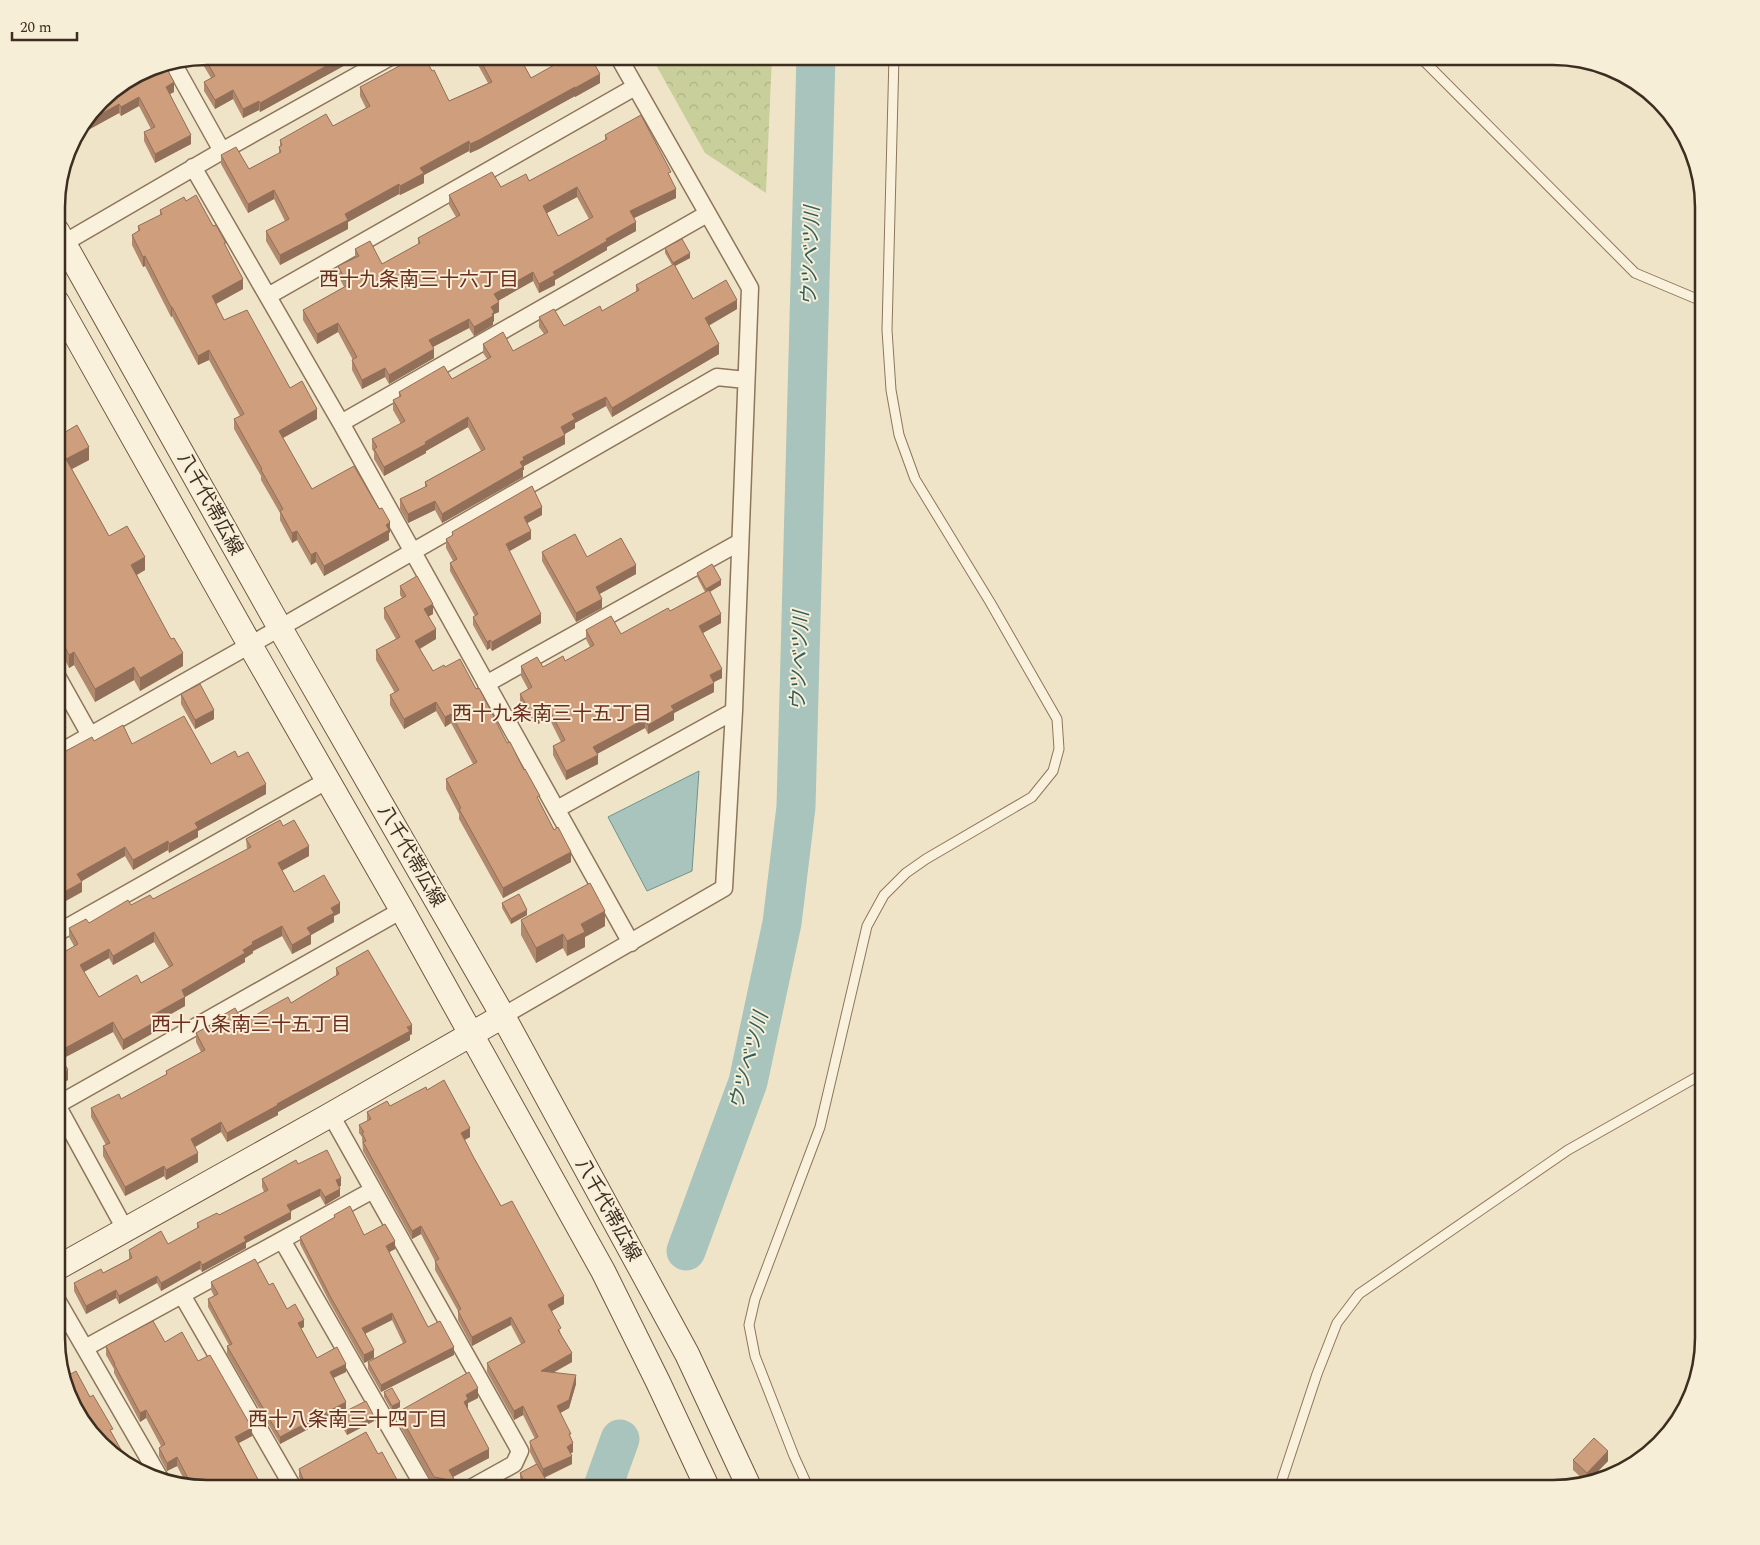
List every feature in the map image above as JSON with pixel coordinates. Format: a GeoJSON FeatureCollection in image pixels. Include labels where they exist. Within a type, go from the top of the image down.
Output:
{"type":"FeatureCollection","features":[{"type":"Feature","properties":{"kind":"main road","name":"八千代帯広線"},"geometry":{"type":"LineString","coordinates":[[65,251],[503,1016],[688,1354],[746,1480]]}},
{"type":"Feature","properties":{"kind":"main road","name":"八千代帯広線"},"geometry":{"type":"LineString","coordinates":[[65,316],[402,910],[603,1271],[704,1480]]}},
{"type":"Feature","properties":{"kind":"main road"},"geometry":{"type":"LineString","coordinates":[[65,1263],[331,1115],[503,1016]]}},
{"type":"Feature","properties":{"kind":"street"},"geometry":{"type":"LineString","coordinates":[[65,237],[376,65]]}},
{"type":"Feature","properties":{"kind":"street"},"geometry":{"type":"LineString","coordinates":[[503,1016],[724,888],[734,711],[750,288],[623,65]]}},
{"type":"Feature","properties":{"kind":"street"},"geometry":{"type":"LineString","coordinates":[[176,69],[222,151]]}},
{"type":"Feature","properties":{"kind":"street"},"geometry":{"type":"LineString","coordinates":[[268,296],[635,87]]}},
{"type":"Feature","properties":{"kind":"street"},"geometry":{"type":"LineString","coordinates":[[193,167],[341,422],[631,943]]}},
{"type":"Feature","properties":{"kind":"street"},"geometry":{"type":"LineString","coordinates":[[341,422],[707,214]]}},
{"type":"Feature","properties":{"kind":"street"},"geometry":{"type":"LineString","coordinates":[[65,749],[717,377],[746,380]]}},
{"type":"Feature","properties":{"kind":"street"},"geometry":{"type":"LineString","coordinates":[[486,684],[740,542]]}},
{"type":"Feature","properties":{"kind":"street"},"geometry":{"type":"LineString","coordinates":[[65,690],[90,734]]}},
{"type":"Feature","properties":{"kind":"street"},"geometry":{"type":"LineString","coordinates":[[557,809],[734,711]]}},
{"type":"Feature","properties":{"kind":"street"},"geometry":{"type":"LineString","coordinates":[[65,928],[328,780]]}},
{"type":"Feature","properties":{"kind":"street"},"geometry":{"type":"LineString","coordinates":[[65,1100],[402,910]]}},
{"type":"Feature","properties":{"kind":"street"},"geometry":{"type":"LineString","coordinates":[[331,1115],[520,1451],[514,1464],[485,1480]]}},
{"type":"Feature","properties":{"kind":"street"},"geometry":{"type":"LineString","coordinates":[[65,1120],[125,1229]]}},
{"type":"Feature","properties":{"kind":"street"},"geometry":{"type":"LineString","coordinates":[[85,1348],[373,1190]]}},
{"type":"Feature","properties":{"kind":"street"},"geometry":{"type":"LineString","coordinates":[[282,1240],[420,1480]]}},
{"type":"Feature","properties":{"kind":"street"},"geometry":{"type":"LineString","coordinates":[[182,1295],[289,1480]]}},
{"type":"Feature","properties":{"kind":"street"},"geometry":{"type":"LineString","coordinates":[[65,1315],[155,1470]]}},
{"type":"Feature","properties":{"kind":"lane"},"geometry":{"type":"LineString","coordinates":[[806,1480],[794,1456],[755,1356],[749,1325],[755,1298],[820,1126],[867,926],[884,895],[906,873],[1032,797],[1053,771],[1059,749],[1057,719],[990,602],[915,479],[899,435],[891,390],[887,330],[894,65]]}},
{"type":"Feature","properties":{"kind":"lane"},"geometry":{"type":"LineString","coordinates":[[1428,65],[1635,273],[1695,298]]}},
{"type":"Feature","properties":{"kind":"lane"},"geometry":{"type":"LineString","coordinates":[[1282,1480],[1336,1323],[1359,1294],[1568,1150],[1695,1078]]}},
{"type":"Feature","properties":{"kind":"green space"},"geometry":{"type":"Polygon","coordinates":[[[656,65],[772,65],[766,193],[705,153],[656,65]]]}},
{"type":"Feature","properties":{"kind":"water"},"geometry":{"type":"Polygon","coordinates":[[[699,771],[692,871],[647,891],[608,817],[699,771]]]}},
{"type":"Feature","properties":{"kind":"building"},"geometry":{"type":"Polygon","coordinates":[[[209,65],[328,65],[260,103],[259,101],[243,109],[233,90],[215,100],[204,82],[215,76],[209,65]]]}},
{"type":"Feature","properties":{"kind":"building"},"geometry":{"type":"Polygon","coordinates":[[[401,65],[429,65],[432,71],[434,70],[449,101],[492,82],[483,65],[524,65],[531,78],[554,65],[595,65],[600,74],[479,140],[470,144],[469,141],[420,168],[424,173],[400,186],[399,184],[345,214],[348,220],[280,255],[266,231],[289,219],[274,190],[248,204],[221,155],[236,147],[249,169],[281,152],[279,147],[282,145],[280,140],[326,114],[333,126],[370,106],[360,87],[401,65]]]}},
{"type":"Feature","properties":{"kind":"building"},"geometry":{"type":"Polygon","coordinates":[[[168,71],[174,82],[166,87],[191,135],[155,154],[144,132],[155,127],[139,97],[121,107],[119,104],[98,116],[106,106],[128,89],[152,76],[168,71]]]}},
{"type":"Feature","properties":{"kind":"building"},"geometry":{"type":"Polygon","coordinates":[[[641,115],[671,172],[668,173],[676,189],[630,211],[636,222],[553,272],[555,275],[539,284],[533,272],[494,294],[499,302],[491,307],[494,312],[493,316],[474,327],[469,319],[429,340],[434,349],[389,375],[385,368],[362,380],[352,360],[357,357],[338,323],[317,334],[303,310],[348,285],[338,266],[359,256],[355,249],[370,241],[382,264],[420,243],[418,238],[460,215],[449,195],[492,172],[501,187],[526,174],[529,181],[607,139],[605,135],[641,115]],[[577,187],[543,206],[558,236],[593,217],[577,187]]]}},
{"type":"Feature","properties":{"kind":"building"},"geometry":{"type":"Polygon","coordinates":[[[196,195],[213,226],[216,225],[243,279],[212,296],[224,320],[247,310],[290,388],[302,381],[317,409],[279,431],[312,489],[354,466],[379,509],[382,508],[390,522],[386,525],[389,530],[324,566],[316,552],[311,555],[297,531],[292,533],[280,511],[283,509],[234,419],[244,414],[209,350],[198,356],[132,235],[140,230],[138,226],[162,214],[160,210],[184,197],[186,201],[196,195]]]}},
{"type":"Feature","properties":{"kind":"building"},"geometry":{"type":"Polygon","coordinates":[[[682,239],[690,253],[673,263],[665,248],[682,239]]]}},
{"type":"Feature","properties":{"kind":"building"},"geometry":{"type":"Polygon","coordinates":[[[674,264],[693,299],[726,280],[737,300],[705,318],[719,344],[612,408],[606,397],[572,414],[575,419],[561,427],[565,435],[523,457],[524,460],[520,462],[523,467],[442,514],[435,501],[408,514],[400,499],[427,486],[425,482],[485,449],[468,417],[425,442],[426,444],[384,467],[374,449],[377,447],[372,439],[405,421],[393,400],[401,396],[399,392],[444,366],[452,379],[491,357],[483,344],[503,332],[513,351],[548,332],[539,317],[554,309],[564,326],[600,306],[602,311],[639,290],[636,285],[674,264]]]}},
{"type":"Feature","properties":{"kind":"building"},"geometry":{"type":"Polygon","coordinates":[[[77,425],[89,447],[66,459],[109,536],[127,526],[145,557],[131,565],[171,639],[174,638],[183,653],[140,678],[134,667],[95,689],[74,652],[69,655],[65,647],[65,432],[77,425]]]}},
{"type":"Feature","properties":{"kind":"building"},"geometry":{"type":"Polygon","coordinates":[[[532,486],[542,507],[524,517],[531,531],[506,544],[541,614],[492,642],[490,640],[487,642],[473,617],[478,614],[450,563],[457,559],[446,539],[453,535],[452,532],[532,486]]]}},
{"type":"Feature","properties":{"kind":"building"},"geometry":{"type":"Polygon","coordinates":[[[575,534],[587,557],[621,538],[636,565],[596,587],[602,599],[576,613],[542,552],[575,534]]]}},
{"type":"Feature","properties":{"kind":"building"},"geometry":{"type":"Polygon","coordinates":[[[712,564],[721,580],[706,589],[697,573],[712,564]]]}},
{"type":"Feature","properties":{"kind":"building"},"geometry":{"type":"Polygon","coordinates":[[[417,576],[433,604],[424,609],[436,629],[415,641],[433,671],[460,659],[476,689],[479,688],[507,743],[510,742],[540,796],[537,797],[554,830],[558,827],[571,852],[503,888],[459,809],[461,808],[446,779],[477,762],[451,714],[445,717],[436,702],[404,719],[390,695],[399,690],[376,650],[400,637],[384,608],[406,596],[400,586],[417,576]]]}},
{"type":"Feature","properties":{"kind":"building"},"geometry":{"type":"Polygon","coordinates":[[[709,590],[721,614],[699,626],[722,669],[710,675],[714,683],[671,706],[674,710],[648,725],[645,719],[593,747],[598,755],[566,771],[553,746],[565,740],[549,709],[538,715],[536,711],[531,713],[520,694],[532,687],[521,666],[537,657],[543,667],[563,656],[565,661],[594,645],[586,630],[611,616],[621,634],[668,608],[670,611],[709,590]]]}},
{"type":"Feature","properties":{"kind":"building"},"geometry":{"type":"Polygon","coordinates":[[[200,684],[214,710],[195,720],[181,694],[200,684]]]}},
{"type":"Feature","properties":{"kind":"building"},"geometry":{"type":"Polygon","coordinates":[[[184,716],[211,764],[235,751],[238,757],[248,752],[266,784],[195,823],[198,828],[169,844],[168,841],[133,860],[125,847],[77,874],[82,882],[65,892],[65,751],[92,737],[94,741],[123,725],[132,744],[184,716]]]}},
{"type":"Feature","properties":{"kind":"building"},"geometry":{"type":"Polygon","coordinates":[[[280,820],[283,826],[294,820],[309,846],[278,863],[294,892],[324,875],[340,903],[331,908],[334,913],[307,928],[311,934],[292,945],[282,926],[252,942],[253,944],[243,950],[245,953],[182,990],[185,997],[151,1016],[155,1022],[123,1040],[113,1022],[65,1048],[65,951],[78,944],[69,928],[86,919],[89,923],[128,900],[131,905],[150,895],[153,899],[251,847],[246,839],[280,820]],[[154,932],[113,956],[109,949],[80,965],[99,997],[137,975],[141,983],[173,965],[154,932]]]}},
{"type":"Feature","properties":{"kind":"building"},"geometry":{"type":"Polygon","coordinates":[[[590,883],[605,911],[581,924],[585,932],[567,941],[563,934],[536,948],[521,920],[590,883]]]}},
{"type":"Feature","properties":{"kind":"building"},"geometry":{"type":"Polygon","coordinates":[[[519,894],[527,910],[511,919],[502,903],[519,894]]]}},
{"type":"Feature","properties":{"kind":"building"},"geometry":{"type":"Polygon","coordinates":[[[368,950],[412,1025],[407,1027],[410,1031],[227,1133],[221,1122],[191,1139],[198,1153],[166,1170],[164,1166],[125,1187],[103,1146],[110,1143],[91,1108],[119,1094],[121,1099],[167,1074],[166,1071],[205,1050],[196,1033],[235,1008],[243,1022],[288,997],[291,1003],[339,974],[336,968],[368,950]]]}},
{"type":"Feature","properties":{"kind":"building"},"geometry":{"type":"Polygon","coordinates":[[[444,1080],[470,1128],[461,1133],[474,1158],[501,1206],[512,1201],[564,1296],[548,1305],[561,1328],[558,1330],[572,1353],[541,1371],[576,1375],[569,1400],[557,1406],[571,1434],[569,1434],[573,1443],[567,1447],[572,1456],[543,1469],[530,1443],[530,1441],[538,1437],[523,1406],[514,1411],[487,1363],[525,1342],[511,1317],[472,1337],[458,1311],[461,1309],[435,1261],[439,1259],[421,1226],[412,1231],[363,1142],[366,1141],[362,1133],[364,1132],[359,1125],[371,1119],[367,1112],[387,1101],[390,1106],[426,1087],[427,1090],[444,1080]]]}},
{"type":"Feature","properties":{"kind":"building"},"geometry":{"type":"Polygon","coordinates":[[[327,1150],[341,1178],[336,1180],[340,1189],[325,1197],[320,1189],[287,1205],[291,1212],[244,1237],[246,1241],[202,1265],[200,1261],[161,1283],[157,1276],[119,1296],[116,1290],[86,1306],[74,1283],[101,1269],[103,1273],[132,1258],[129,1250],[161,1231],[168,1244],[199,1227],[197,1223],[217,1213],[219,1215],[268,1190],[262,1179],[296,1160],[298,1164],[327,1150]]]}},
{"type":"Feature","properties":{"kind":"building"},"geometry":{"type":"Polygon","coordinates":[[[350,1206],[364,1235],[385,1224],[395,1241],[386,1246],[428,1327],[440,1321],[454,1347],[381,1385],[368,1362],[406,1342],[392,1313],[362,1328],[374,1350],[364,1355],[330,1296],[300,1237],[350,1206]]]}},
{"type":"Feature","properties":{"kind":"building"},"geometry":{"type":"Polygon","coordinates":[[[255,1259],[269,1285],[273,1283],[287,1309],[295,1304],[304,1320],[298,1323],[317,1358],[337,1347],[346,1364],[330,1372],[346,1402],[280,1437],[227,1346],[232,1344],[208,1299],[218,1294],[211,1282],[255,1259]]]}},
{"type":"Feature","properties":{"kind":"building"},"geometry":{"type":"Polygon","coordinates":[[[153,1321],[165,1342],[182,1332],[198,1361],[210,1355],[252,1428],[235,1437],[258,1480],[188,1479],[177,1457],[167,1463],[159,1448],[165,1444],[146,1410],[140,1413],[106,1346],[153,1321]]]}},
{"type":"Feature","properties":{"kind":"building"},"geometry":{"type":"Polygon","coordinates":[[[76,1371],[90,1397],[93,1395],[113,1429],[110,1430],[123,1453],[106,1439],[94,1425],[76,1393],[70,1375],[76,1371]]]}},
{"type":"Feature","properties":{"kind":"building"},"geometry":{"type":"Polygon","coordinates":[[[469,1372],[478,1388],[466,1395],[468,1399],[464,1402],[489,1449],[449,1470],[454,1480],[434,1477],[398,1412],[469,1372]]]}},
{"type":"Feature","properties":{"kind":"building"},"geometry":{"type":"Polygon","coordinates":[[[392,1388],[400,1402],[392,1406],[384,1392],[392,1388]]]}},
{"type":"Feature","properties":{"kind":"building"},"geometry":{"type":"Polygon","coordinates":[[[366,1401],[374,1416],[347,1430],[338,1415],[366,1401]]]}},
{"type":"Feature","properties":{"kind":"building"},"geometry":{"type":"Polygon","coordinates":[[[366,1432],[378,1454],[382,1452],[397,1480],[303,1480],[299,1469],[366,1432]]]}},
{"type":"Feature","properties":{"kind":"building"},"geometry":{"type":"Polygon","coordinates":[[[1594,1438],[1608,1451],[1587,1473],[1573,1460],[1594,1438]]]}},
{"type":"Feature","properties":{"kind":"building"},"geometry":{"type":"Polygon","coordinates":[[[537,1464],[546,1480],[524,1480],[520,1473],[537,1464]]]}},
{"type":"Feature","properties":{"kind":"waterway","name":"ウツベツ川"},"geometry":{"type":"LineString","coordinates":[[686,1251],[748,1082],[782,923],[796,807],[816,65]]}},
{"type":"Feature","properties":{"kind":"waterway","name":"ウツベツ川"},"geometry":{"type":"LineString","coordinates":[[605,1480],[620,1439]]}},
{"type":"Feature","properties":{"kind":"district","name":"西十九条南三十六丁目"},"geometry":{"type":"Point","coordinates":[419,280]}},
{"type":"Feature","properties":{"kind":"district","name":"西十九条南三十五丁目"},"geometry":{"type":"Point","coordinates":[552,714]}},
{"type":"Feature","properties":{"kind":"district","name":"西十八条南三十五丁目"},"geometry":{"type":"Point","coordinates":[251,1025]}},
{"type":"Feature","properties":{"kind":"district","name":"西十八条南三十四丁目"},"geometry":{"type":"Point","coordinates":[348,1420]}}]}
